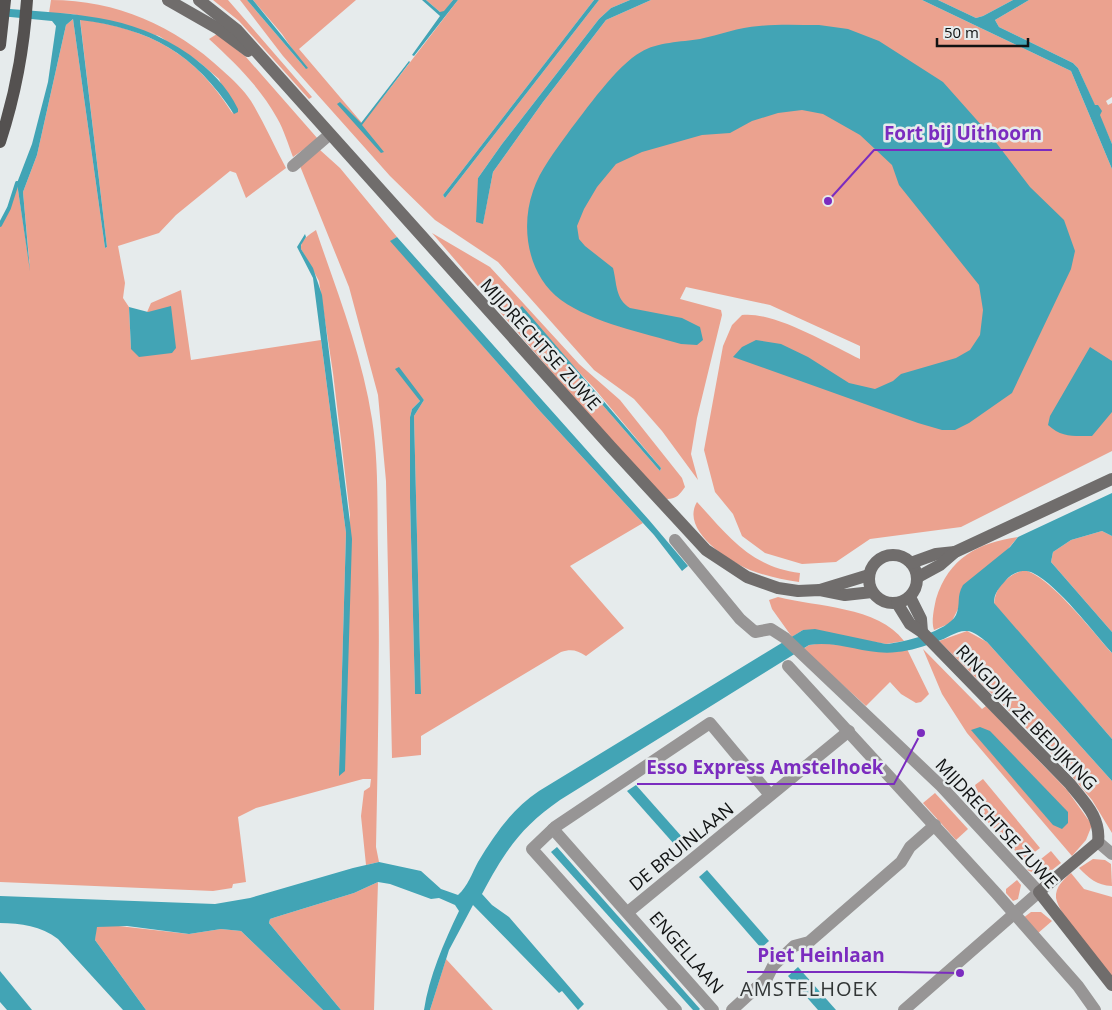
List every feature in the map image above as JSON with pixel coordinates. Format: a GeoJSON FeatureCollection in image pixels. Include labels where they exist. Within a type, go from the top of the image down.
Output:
{"type":"FeatureCollection","features":[{"type":"Feature","properties":{"kind":"main road"},"geometry":{"type":"LineString","coordinates":[[0,45],[5,3]]}},
{"type":"Feature","properties":{"kind":"main road"},"geometry":{"type":"LineString","coordinates":[[0,142],[15,88],[27,3]]}},
{"type":"Feature","properties":{"kind":"street","name":"MIJDRECHTSE ZUWE"},"geometry":{"type":"LineString","coordinates":[[168,0],[217,28],[269,68]]}},
{"type":"Feature","properties":{"kind":"street","name":"MIJDRECHTSE ZUWE"},"geometry":{"type":"LineString","coordinates":[[199,0],[237,30],[269,68],[706,550],[726,565],[762,583],[789,590],[820,590],[845,595],[872,592]]}},
{"type":"Feature","properties":{"kind":"street"},"geometry":{"type":"LineString","coordinates":[[293,166],[330,135]]}},
{"type":"Feature","properties":{"kind":"street"},"geometry":{"type":"LineString","coordinates":[[918,577],[940,565],[955,552],[1112,479]]}},
{"type":"Feature","properties":{"kind":"street","name":"MIJDRECHTSE ZUWE"},"geometry":{"type":"LineString","coordinates":[[675,540],[740,619],[755,632],[771,629],[786,638],[941,786],[1039,892],[1112,985]]}},
{"type":"Feature","properties":{"kind":"street"},"geometry":{"type":"LineString","coordinates":[[911,563],[936,554],[955,552]]}},
{"type":"Feature","properties":{"kind":"street"},"geometry":{"type":"LineString","coordinates":[[895,555],[911,563],[918,577],[917,585],[910,597],[898,603],[883,602],[872,592],[869,575],[872,566],[886,556],[895,555]]}},
{"type":"Feature","properties":{"kind":"street","name":"MIJDRECHTSE ZUWE"},"geometry":{"type":"LineString","coordinates":[[820,590],[869,575]]}},
{"type":"Feature","properties":{"kind":"street","name":"RINGDIJK 2E BEDIJKING"},"geometry":{"type":"LineString","coordinates":[[910,597],[920,619],[922,632]]}},
{"type":"Feature","properties":{"kind":"street","name":"RINGDIJK 2E BEDIJKING"},"geometry":{"type":"LineString","coordinates":[[898,603],[910,624],[922,632],[1070,784],[1096,819],[1100,830],[1098,842]]}},
{"type":"Feature","properties":{"kind":"street"},"geometry":{"type":"LineString","coordinates":[[788,666],[935,825],[1078,986],[1095,1010]]}},
{"type":"Feature","properties":{"kind":"street"},"geometry":{"type":"LineString","coordinates":[[676,1010],[532,849],[553,829],[710,722],[770,795]]}},
{"type":"Feature","properties":{"kind":"street","name":"DE BRUINLAAN"},"geometry":{"type":"LineString","coordinates":[[628,912],[849,732]]}},
{"type":"Feature","properties":{"kind":"street"},"geometry":{"type":"LineString","coordinates":[[732,1010],[767,978],[773,966],[794,946],[809,942],[902,862],[910,847],[935,825]]}},
{"type":"Feature","properties":{"kind":"street","name":"ENGELLAAN"},"geometry":{"type":"LineString","coordinates":[[553,829],[714,1010]]}},
{"type":"Feature","properties":{"kind":"street"},"geometry":{"type":"LineString","coordinates":[[909,1008],[1013,914],[1098,842],[1112,854]]}},
{"type":"Feature","properties":{"kind":"shaded area"},"geometry":{"type":"Polygon","coordinates":[[[51,0],[75,1],[121,11],[143,18],[185,40],[204,54],[245,93],[260,117],[286,168],[246,198],[236,173],[230,171],[176,215],[159,233],[118,246],[125,283],[123,298],[129,307],[131,349],[151,303],[181,290],[191,360],[321,340],[346,533],[339,776],[350,515],[333,373],[319,281],[301,249],[303,240],[316,230],[362,371],[368,395],[376,453],[379,628],[376,847],[379,862],[366,865],[361,816],[364,791],[370,787],[371,779],[363,779],[256,808],[238,817],[246,882],[233,884],[232,888],[213,891],[0,882],[0,225],[9,208],[17,183],[30,269],[23,192],[37,155],[66,25],[73,19],[105,248],[107,247],[80,19],[128,30],[168,47],[203,75],[233,114],[219,79],[199,62],[159,36],[73,14],[49,13],[51,0]]]}},
{"type":"Feature","properties":{"kind":"shaded area"},"geometry":{"type":"Polygon","coordinates":[[[213,0],[228,0],[312,97],[309,99],[239,21],[213,0]]]}},
{"type":"Feature","properties":{"kind":"shaded area"},"geometry":{"type":"Polygon","coordinates":[[[240,0],[247,0],[306,69],[282,34],[253,0],[356,0],[299,49],[362,123],[458,0],[594,0],[443,195],[445,198],[599,0],[630,0],[611,8],[599,19],[478,178],[483,223],[493,172],[543,102],[606,20],[651,0],[922,0],[1071,71],[1112,169],[1112,451],[961,527],[870,539],[836,562],[802,564],[765,553],[742,536],[733,514],[715,492],[704,450],[723,346],[732,325],[742,315],[755,315],[770,318],[802,330],[860,359],[860,346],[770,305],[686,287],[680,299],[721,310],[722,315],[697,418],[691,454],[698,480],[662,431],[634,399],[594,370],[498,262],[435,220],[390,176],[283,56],[240,0]]]}},
{"type":"Feature","properties":{"kind":"shaded area"},"geometry":{"type":"Polygon","coordinates":[[[426,0],[453,0],[444,12],[440,12],[426,0]]]}},
{"type":"Feature","properties":{"kind":"shaded area"},"geometry":{"type":"Polygon","coordinates":[[[938,0],[1013,0],[976,18],[938,0]]]}},
{"type":"Feature","properties":{"kind":"shaded area"},"geometry":{"type":"Polygon","coordinates":[[[1029,0],[1112,0],[1112,97],[1106,101],[1108,105],[1112,103],[1112,144],[1078,68],[1073,63],[999,27],[995,20],[1029,0]]]}},
{"type":"Feature","properties":{"kind":"shaded area"},"geometry":{"type":"Polygon","coordinates":[[[217,34],[246,57],[318,139],[293,157],[284,132],[263,96],[237,66],[209,39],[217,34]]]}},
{"type":"Feature","properties":{"kind":"shaded area"},"geometry":{"type":"Polygon","coordinates":[[[320,150],[340,168],[397,237],[391,241],[539,410],[643,523],[570,566],[624,628],[586,656],[574,651],[561,652],[421,736],[421,755],[392,758],[386,481],[378,395],[349,287],[300,166],[320,150]],[[413,388],[420,401],[412,409],[410,417],[415,694],[421,694],[414,416],[424,400],[413,388]]]}},
{"type":"Feature","properties":{"kind":"shaded area"},"geometry":{"type":"Polygon","coordinates":[[[432,233],[490,267],[579,364],[620,400],[682,478],[685,487],[676,497],[667,499],[629,462],[432,233]],[[519,309],[660,471],[661,468],[594,388],[519,309]]]}},
{"type":"Feature","properties":{"kind":"shaded area"},"geometry":{"type":"Polygon","coordinates":[[[697,502],[742,548],[768,564],[783,570],[800,573],[799,582],[774,578],[750,570],[719,552],[700,533],[695,523],[693,513],[697,502]]]}},
{"type":"Feature","properties":{"kind":"shaded area"},"geometry":{"type":"Polygon","coordinates":[[[1102,531],[1112,536],[1112,632],[1051,562],[1053,552],[1071,540],[1102,531]]]}},
{"type":"Feature","properties":{"kind":"shaded area"},"geometry":{"type":"Polygon","coordinates":[[[1018,537],[959,607],[951,623],[934,630],[933,619],[936,599],[949,573],[957,563],[977,548],[1018,537]]]}},
{"type":"Feature","properties":{"kind":"shaded area"},"geometry":{"type":"Polygon","coordinates":[[[1024,570],[1034,574],[1058,593],[1112,653],[1112,739],[994,604],[997,592],[1003,582],[1024,570]]]}},
{"type":"Feature","properties":{"kind":"shaded area"},"geometry":{"type":"Polygon","coordinates":[[[778,597],[863,614],[893,629],[904,641],[886,644],[803,630],[792,637],[772,609],[769,600],[778,597]]]}},
{"type":"Feature","properties":{"kind":"shaded area"},"geometry":{"type":"Polygon","coordinates":[[[967,631],[987,642],[1112,781],[1112,833],[1092,800],[1058,760],[939,641],[967,631]]]}},
{"type":"Feature","properties":{"kind":"shaded area"},"geometry":{"type":"Polygon","coordinates":[[[823,643],[896,652],[907,649],[929,694],[921,702],[916,703],[901,694],[890,682],[866,706],[803,649],[809,645],[823,643]]]}},
{"type":"Feature","properties":{"kind":"shaded area"},"geometry":{"type":"Polygon","coordinates":[[[923,649],[982,709],[986,706],[1067,790],[1092,825],[1086,840],[1072,856],[967,733],[942,694],[923,649]]]}},
{"type":"Feature","properties":{"kind":"shaded area"},"geometry":{"type":"Polygon","coordinates":[[[983,779],[1040,848],[1024,860],[982,816],[985,812],[975,785],[983,779]]]}},
{"type":"Feature","properties":{"kind":"shaded area"},"geometry":{"type":"Polygon","coordinates":[[[935,793],[968,829],[956,840],[923,803],[935,793]]]}},
{"type":"Feature","properties":{"kind":"shaded area"},"geometry":{"type":"Polygon","coordinates":[[[1051,851],[1061,863],[1043,877],[1027,870],[1051,851]]]}},
{"type":"Feature","properties":{"kind":"shaded area"},"geometry":{"type":"Polygon","coordinates":[[[1093,859],[1105,860],[1111,864],[1112,886],[1094,881],[1079,868],[1093,859]]]}},
{"type":"Feature","properties":{"kind":"shaded area"},"geometry":{"type":"Polygon","coordinates":[[[1071,873],[1084,889],[1112,897],[1112,977],[1064,916],[1059,906],[1056,898],[1058,887],[1071,873]]]}},
{"type":"Feature","properties":{"kind":"shaded area"},"geometry":{"type":"Polygon","coordinates":[[[1017,880],[1021,885],[1018,899],[1013,901],[1006,893],[1006,889],[1017,880]]]}},
{"type":"Feature","properties":{"kind":"shaded area"},"geometry":{"type":"Polygon","coordinates":[[[378,882],[374,1010],[341,1010],[269,923],[270,919],[354,893],[378,882]]]}},
{"type":"Feature","properties":{"kind":"shaded area"},"geometry":{"type":"Polygon","coordinates":[[[1031,912],[1041,912],[1052,921],[1037,934],[1023,918],[1031,912]]]}},
{"type":"Feature","properties":{"kind":"shaded area"},"geometry":{"type":"Polygon","coordinates":[[[110,925],[189,934],[221,929],[241,931],[323,1010],[146,1010],[95,940],[96,927],[110,925]]]}},
{"type":"Feature","properties":{"kind":"shaded area"},"geometry":{"type":"Polygon","coordinates":[[[446,959],[493,1010],[430,1010],[446,959]]]}},
{"type":"Feature","properties":{"kind":"water"},"geometry":{"type":"Polygon","coordinates":[[[247,0],[253,0],[308,68],[306,69],[247,0]]]}},
{"type":"Feature","properties":{"kind":"water"},"geometry":{"type":"Polygon","coordinates":[[[422,0],[426,0],[440,12],[444,11],[453,0],[458,0],[414,56],[412,55],[440,16],[422,0]]]}},
{"type":"Feature","properties":{"kind":"water"},"geometry":{"type":"Polygon","coordinates":[[[594,0],[599,0],[445,198],[443,195],[594,0]]]}},
{"type":"Feature","properties":{"kind":"water"},"geometry":{"type":"Polygon","coordinates":[[[630,0],[651,0],[606,20],[543,102],[493,172],[483,224],[476,222],[478,178],[599,19],[611,8],[630,0]]]}},
{"type":"Feature","properties":{"kind":"water"},"geometry":{"type":"Polygon","coordinates":[[[922,0],[938,0],[976,18],[1013,0],[1029,0],[995,20],[999,27],[1073,63],[1078,68],[1095,105],[1098,105],[1102,111],[1100,115],[1112,144],[1112,169],[1071,71],[922,0]]]}},
{"type":"Feature","properties":{"kind":"water"},"geometry":{"type":"Polygon","coordinates":[[[0,8],[99,18],[145,30],[190,55],[217,79],[238,109],[238,112],[234,114],[203,75],[169,48],[128,30],[80,20],[107,247],[105,248],[73,19],[66,25],[37,155],[23,192],[30,271],[17,183],[32,144],[48,82],[56,26],[52,21],[0,16],[0,8]]]}},
{"type":"Feature","properties":{"kind":"water"},"geometry":{"type":"Polygon","coordinates":[[[774,25],[819,25],[848,29],[879,41],[943,82],[991,136],[1030,187],[1064,220],[1075,251],[1071,269],[1012,393],[969,423],[955,430],[942,430],[918,423],[733,357],[742,347],[756,340],[781,344],[808,357],[849,383],[875,389],[893,381],[901,374],[956,358],[970,350],[980,335],[983,310],[979,285],[899,185],[892,165],[860,135],[823,114],[802,110],[778,113],[752,121],[730,133],[702,135],[642,152],[616,164],[597,187],[584,209],[577,226],[579,239],[613,268],[617,290],[625,304],[630,308],[682,318],[700,327],[703,340],[697,345],[681,344],[588,315],[561,300],[550,290],[534,265],[527,235],[527,220],[529,205],[536,183],[548,161],[583,113],[602,89],[632,58],[654,46],[700,39],[744,28],[774,25]]]}},
{"type":"Feature","properties":{"kind":"water"},"geometry":{"type":"Polygon","coordinates":[[[409,61],[362,125],[384,152],[381,153],[337,104],[340,102],[361,123],[409,61]]]}},
{"type":"Feature","properties":{"kind":"water"},"geometry":{"type":"Polygon","coordinates":[[[305,234],[306,237],[301,245],[301,249],[313,268],[322,295],[352,539],[345,771],[339,776],[346,533],[313,278],[297,247],[305,234]]]}},
{"type":"Feature","properties":{"kind":"water"},"geometry":{"type":"Polygon","coordinates":[[[397,237],[688,566],[682,571],[654,535],[539,410],[390,241],[397,237]]]}},
{"type":"Feature","properties":{"kind":"water"},"geometry":{"type":"Polygon","coordinates":[[[171,306],[176,348],[172,353],[139,357],[131,349],[129,307],[148,312],[171,306]]]}},
{"type":"Feature","properties":{"kind":"water"},"geometry":{"type":"Polygon","coordinates":[[[522,306],[661,468],[660,471],[519,309],[522,306]]]}},
{"type":"Feature","properties":{"kind":"water"},"geometry":{"type":"Polygon","coordinates":[[[1090,347],[1112,361],[1112,412],[1092,436],[1074,436],[1058,432],[1048,425],[1050,416],[1090,347]]]}},
{"type":"Feature","properties":{"kind":"water"},"geometry":{"type":"Polygon","coordinates":[[[399,367],[424,400],[414,416],[421,694],[415,694],[410,498],[410,417],[412,409],[420,401],[395,369],[399,367]]]}},
{"type":"Feature","properties":{"kind":"water"},"geometry":{"type":"Polygon","coordinates":[[[1112,493],[1112,536],[1102,531],[1071,540],[1053,552],[1051,562],[1112,632],[1112,653],[1064,598],[1043,579],[1033,573],[1022,571],[1011,575],[997,591],[994,603],[1112,739],[1112,781],[987,642],[972,632],[959,632],[907,651],[886,653],[831,645],[809,645],[560,800],[534,820],[515,841],[498,865],[482,894],[492,905],[509,917],[584,1004],[578,1010],[562,991],[559,993],[473,905],[449,950],[430,1010],[424,1010],[429,985],[459,911],[455,905],[439,898],[431,899],[390,884],[378,882],[354,893],[270,919],[269,923],[341,1010],[323,1010],[241,931],[221,929],[189,934],[127,926],[97,927],[95,940],[146,1010],[123,1010],[58,939],[45,931],[30,926],[0,923],[0,896],[215,904],[250,898],[379,862],[421,871],[441,889],[458,895],[470,879],[484,852],[512,814],[539,791],[803,630],[815,629],[886,644],[914,639],[935,631],[951,621],[956,615],[963,585],[1010,547],[1018,537],[1112,493]]]}},
{"type":"Feature","properties":{"kind":"water"},"geometry":{"type":"Polygon","coordinates":[[[980,727],[990,731],[1068,812],[1068,823],[1062,829],[1053,825],[971,730],[980,727]]]}},
{"type":"Feature","properties":{"kind":"water"},"geometry":{"type":"Polygon","coordinates":[[[636,785],[690,846],[682,853],[627,791],[636,785]]]}},
{"type":"Feature","properties":{"kind":"water"},"geometry":{"type":"Polygon","coordinates":[[[557,847],[699,1010],[693,1010],[551,852],[557,847]]]}},
{"type":"Feature","properties":{"kind":"water"},"geometry":{"type":"Polygon","coordinates":[[[707,870],[769,941],[761,948],[699,877],[707,870]]]}},
{"type":"Feature","properties":{"kind":"water"},"geometry":{"type":"Polygon","coordinates":[[[798,967],[836,1010],[818,1010],[788,976],[798,967]]]}},
{"type":"Feature","properties":{"kind":"water"},"geometry":{"type":"Polygon","coordinates":[[[0,971],[32,1010],[7,1010],[0,1002],[0,971]]]}},
{"type":"Feature","properties":{"kind":"waterway"},"geometry":{"type":"LineString","coordinates":[[0,225],[9,208],[17,183]]}},
{"type":"Feature","properties":{"kind":"place","name":"Fort bij Uithoorn"},"geometry":{"type":"Point","coordinates":[828,201]}},
{"type":"Feature","properties":{"kind":"place","name":"Esso Express Amstelhoek"},"geometry":{"type":"Point","coordinates":[921,733]}},
{"type":"Feature","properties":{"kind":"place","name":"Piet Heinlaan"},"geometry":{"type":"Point","coordinates":[960,973]}},
{"type":"Feature","properties":{"kind":"district","name":"AMSTELHOEK"},"geometry":{"type":"Point","coordinates":[809,988]}}]}
